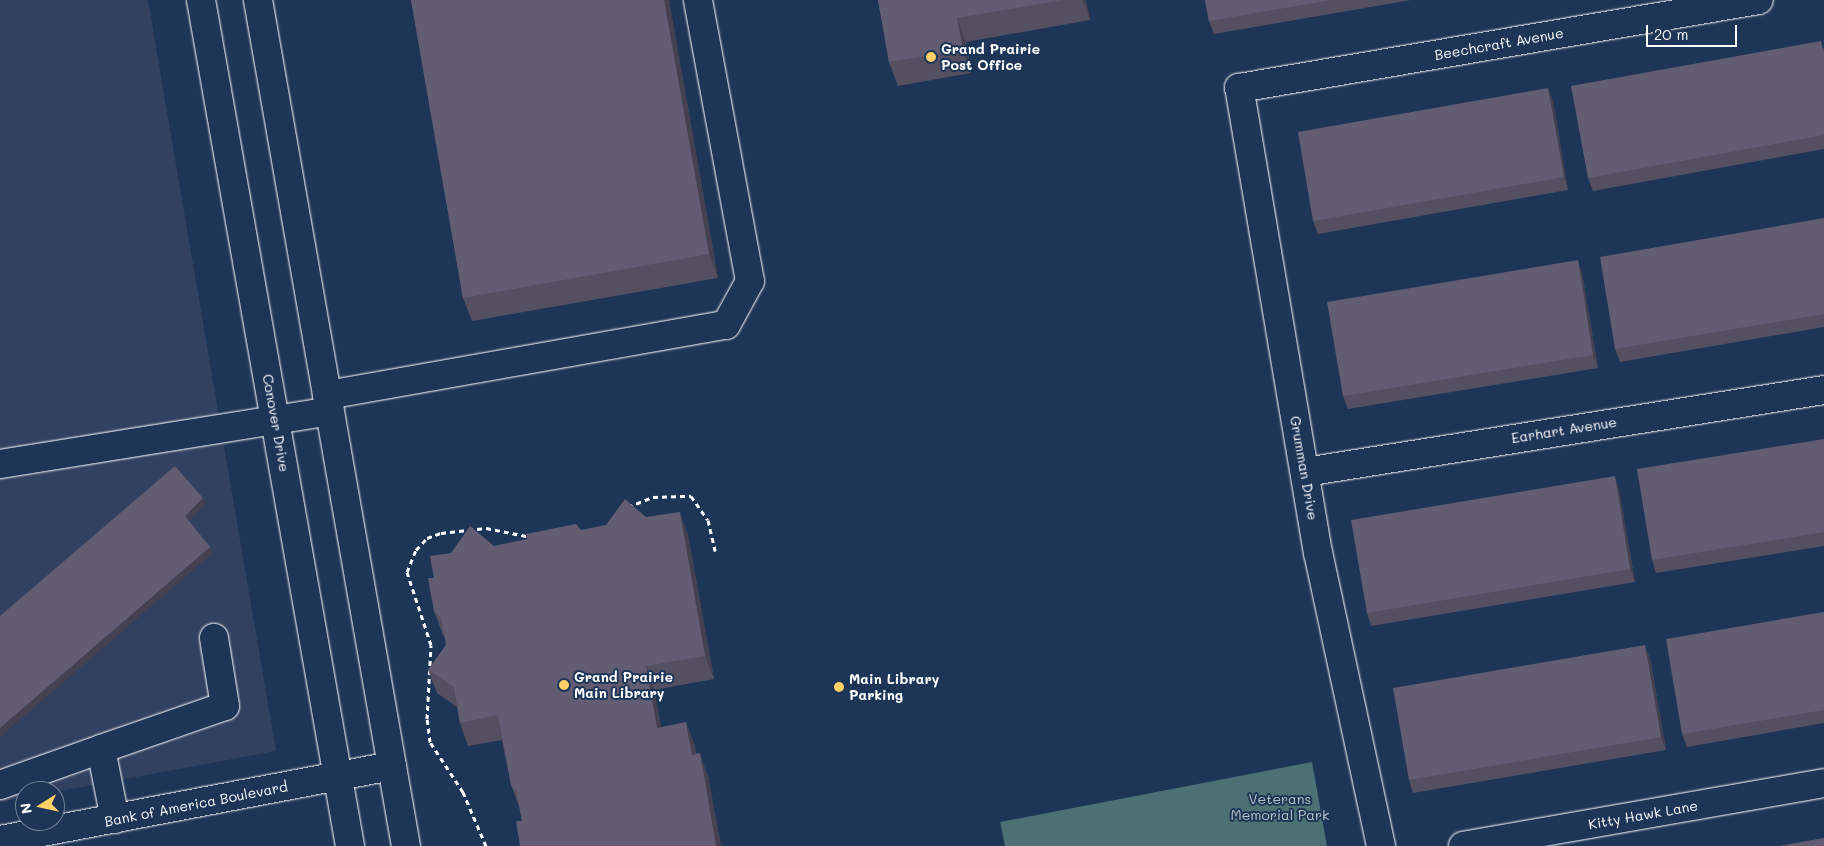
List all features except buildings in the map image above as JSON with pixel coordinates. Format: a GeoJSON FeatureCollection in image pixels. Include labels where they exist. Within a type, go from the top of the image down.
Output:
{"type":"FeatureCollection","features":[{"type":"Feature","properties":{"kind":"street","name":"Conover Drive"},"geometry":{"type":"LineString","coordinates":[[201,0],[350,846]]}},
{"type":"Feature","properties":{"kind":"street"},"geometry":{"type":"LineString","coordinates":[[258,0],[406,846]]}},
{"type":"Feature","properties":{"kind":"street"},"geometry":{"type":"LineString","coordinates":[[0,464],[276,419],[328,403],[726,325],[750,281],[698,0]]}},
{"type":"Feature","properties":{"kind":"street","name":"Beechcraft Avenue"},"geometry":{"type":"LineString","coordinates":[[1239,88],[1759,0]]}},
{"type":"Feature","properties":{"kind":"street","name":"Grumman Drive"},"geometry":{"type":"LineString","coordinates":[[1239,88],[1318,553],[1381,846]]}},
{"type":"Feature","properties":{"kind":"street","name":"Earhart Avenue"},"geometry":{"type":"LineString","coordinates":[[1305,472],[1824,390]]}},
{"type":"Feature","properties":{"kind":"street"},"geometry":{"type":"LineString","coordinates":[[0,785],[225,706],[214,638]]}},
{"type":"Feature","properties":{"kind":"street"},"geometry":{"type":"LineString","coordinates":[[102,749],[115,819]]}},
{"type":"Feature","properties":{"kind":"street","name":"Bank of America Boulevard"},"geometry":{"type":"LineString","coordinates":[[0,840],[392,766]]}},
{"type":"Feature","properties":{"kind":"street","name":"Kitty Hawk Lane"},"geometry":{"type":"LineString","coordinates":[[1463,846],[1824,783]]}},
{"type":"Feature","properties":{"kind":"path"},"geometry":{"type":"LineString","coordinates":[[621,511],[636,502],[653,497],[691,496],[708,520],[715,551]]}},
{"type":"Feature","properties":{"kind":"path"},"geometry":{"type":"LineString","coordinates":[[486,846],[464,792],[430,742],[428,719],[431,645],[407,572],[416,550],[427,538],[441,533],[486,528],[535,538]]}},
{"type":"Feature","properties":{"kind":"shaded area"},"geometry":{"type":"Polygon","coordinates":[[[0,0],[148,0],[276,751],[65,790],[65,781],[15,781],[15,799],[0,802],[0,0]]]}},
{"type":"Feature","properties":{"kind":"green space","name":"Veterans Memorial Park"},"geometry":{"type":"Polygon","coordinates":[[[1312,762],[1327,846],[1005,846],[1000,822],[1312,762]]]}},
{"type":"Feature","properties":{"kind":"place","name":"Grand Prairie Post Office"},"geometry":{"type":"Point","coordinates":[931,57]}},
{"type":"Feature","properties":{"kind":"place","name":"Grand Prairie Main Library"},"geometry":{"type":"Point","coordinates":[564,685]}},
{"type":"Feature","properties":{"kind":"place","name":"Main Library Parking"},"geometry":{"type":"Point","coordinates":[839,687]}}]}
